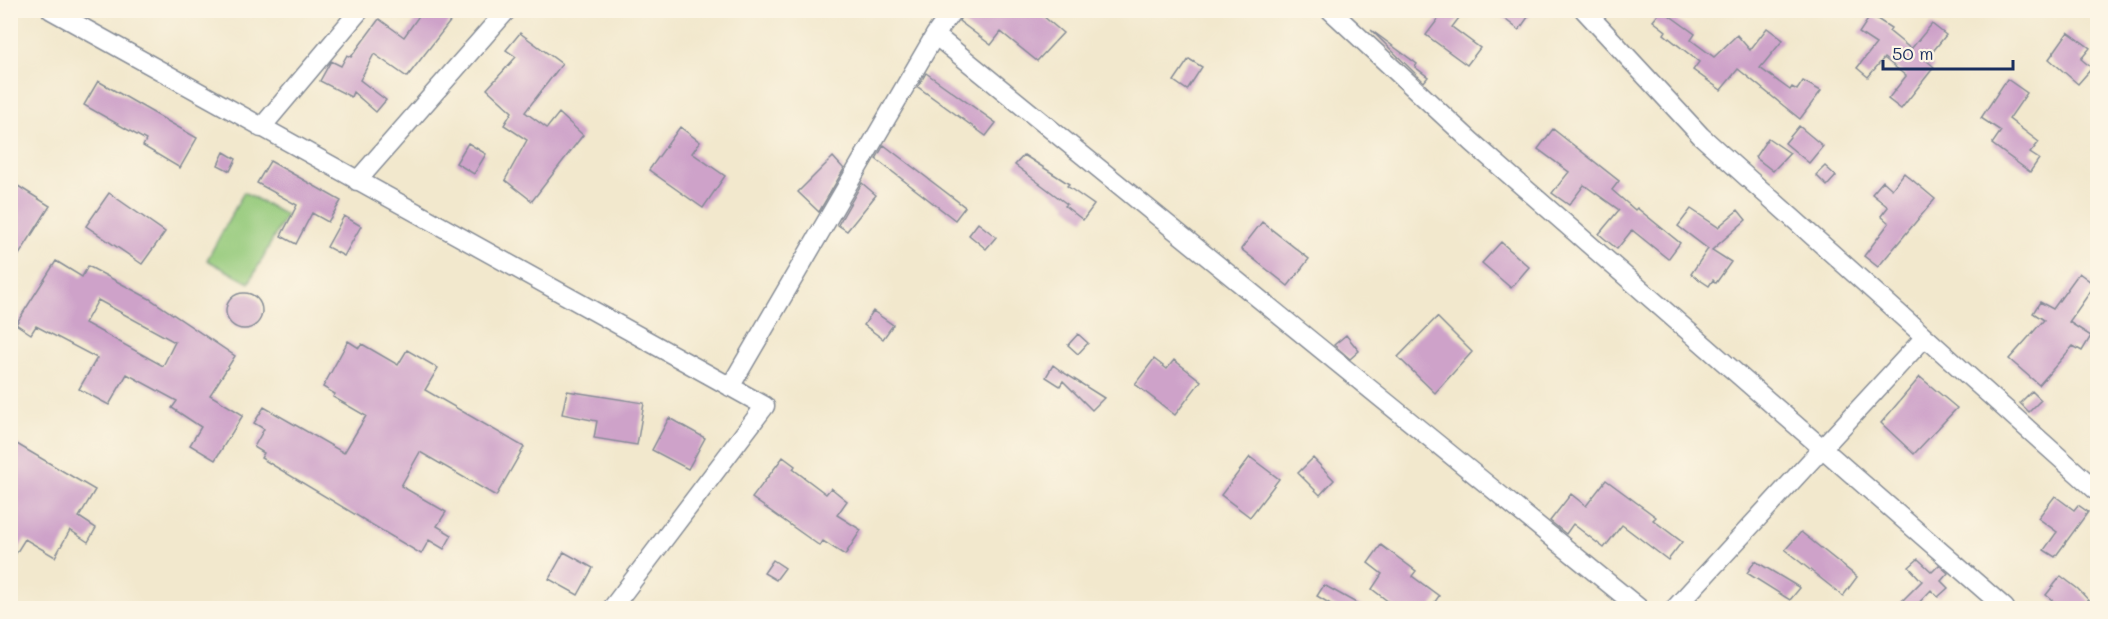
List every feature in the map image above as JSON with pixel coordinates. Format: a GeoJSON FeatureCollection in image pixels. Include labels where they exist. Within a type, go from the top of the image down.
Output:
{"type":"FeatureCollection","features":[{"type":"Feature","properties":{"kind":"street"},"geometry":{"type":"LineString","coordinates":[[51,10],[765,406],[612,609]]}},
{"type":"Feature","properties":{"kind":"street"},"geometry":{"type":"LineString","coordinates":[[261,128],[360,10]]}},
{"type":"Feature","properties":{"kind":"street"},"geometry":{"type":"LineString","coordinates":[[357,181],[507,10]]}},
{"type":"Feature","properties":{"kind":"street"},"geometry":{"type":"LineString","coordinates":[[730,387],[935,35],[953,10]]}},
{"type":"Feature","properties":{"kind":"street"},"geometry":{"type":"LineString","coordinates":[[1330,10],[1472,142],[2005,609]]}},
{"type":"Feature","properties":{"kind":"street"},"geometry":{"type":"LineString","coordinates":[[1584,10],[1701,136],[2097,492]]}},
{"type":"Feature","properties":{"kind":"street"},"geometry":{"type":"LineString","coordinates":[[935,35],[1639,609]]}},
{"type":"Feature","properties":{"kind":"street"},"geometry":{"type":"LineString","coordinates":[[1676,609],[1925,337]]}},
{"type":"Feature","properties":{"kind":"green space"},"geometry":{"type":"Polygon","coordinates":[[[244,192],[286,215],[249,283],[207,260],[244,192]]]}},
{"type":"Feature","properties":{"kind":"building"},"geometry":{"type":"Polygon","coordinates":[[[423,10],[459,10],[407,77],[374,54],[360,80],[386,100],[376,112],[353,92],[351,97],[320,81],[331,61],[341,66],[347,55],[351,57],[379,19],[404,37],[423,10]]]}},
{"type":"Feature","properties":{"kind":"building"},"geometry":{"type":"Polygon","coordinates":[[[964,10],[1036,10],[1063,33],[1037,61],[1001,32],[991,45],[959,21],[964,10]]]}},
{"type":"Feature","properties":{"kind":"building"},"geometry":{"type":"Polygon","coordinates":[[[1445,10],[1465,10],[1452,27],[1480,48],[1467,65],[1426,35],[1445,10]]]}},
{"type":"Feature","properties":{"kind":"building"},"geometry":{"type":"Polygon","coordinates":[[[1493,10],[1533,10],[1519,30],[1493,10]]]}},
{"type":"Feature","properties":{"kind":"building"},"geometry":{"type":"Polygon","coordinates":[[[1662,10],[1695,34],[1691,40],[1714,57],[1737,35],[1750,50],[1767,28],[1783,40],[1760,68],[1790,90],[1792,87],[1797,90],[1803,81],[1821,91],[1800,119],[1738,69],[1721,90],[1693,70],[1699,62],[1664,34],[1666,31],[1653,21],[1662,10]]]}},
{"type":"Feature","properties":{"kind":"building"},"geometry":{"type":"Polygon","coordinates":[[[1871,15],[1891,28],[1889,31],[1911,49],[1932,24],[1946,35],[1926,60],[1934,67],[1901,109],[1888,99],[1906,76],[1884,58],[1868,77],[1857,68],[1876,44],[1859,33],[1871,15]]]}},
{"type":"Feature","properties":{"kind":"building"},"geometry":{"type":"Polygon","coordinates":[[[1371,30],[1417,64],[1415,67],[1428,77],[1424,82],[1371,30]]]}},
{"type":"Feature","properties":{"kind":"building"},"geometry":{"type":"Polygon","coordinates":[[[2068,32],[2090,48],[2081,59],[2092,68],[2078,84],[2049,59],[2068,32]]]}},
{"type":"Feature","properties":{"kind":"building"},"geometry":{"type":"Polygon","coordinates":[[[520,33],[562,64],[525,112],[547,128],[559,113],[583,135],[532,201],[505,180],[527,140],[504,125],[512,112],[487,89],[516,57],[506,50],[520,33]]]}},
{"type":"Feature","properties":{"kind":"building"},"geometry":{"type":"Polygon","coordinates":[[[1189,59],[1202,67],[1187,90],[1174,81],[1189,59]]]}},
{"type":"Feature","properties":{"kind":"building"},"geometry":{"type":"Polygon","coordinates":[[[926,73],[996,123],[986,136],[918,87],[926,73]]]}},
{"type":"Feature","properties":{"kind":"building"},"geometry":{"type":"Polygon","coordinates":[[[2007,79],[2027,93],[2009,119],[2039,142],[2030,153],[2039,159],[2030,172],[1992,144],[2001,131],[1981,118],[2007,79]]]}},
{"type":"Feature","properties":{"kind":"building"},"geometry":{"type":"Polygon","coordinates":[[[98,81],[197,138],[180,168],[143,146],[146,140],[84,105],[98,81]]]}},
{"type":"Feature","properties":{"kind":"building"},"geometry":{"type":"Polygon","coordinates":[[[1799,126],[1823,146],[1809,163],[1785,143],[1799,126]]]}},
{"type":"Feature","properties":{"kind":"building"},"geometry":{"type":"Polygon","coordinates":[[[680,127],[700,142],[692,153],[725,176],[703,208],[649,170],[680,127]]]}},
{"type":"Feature","properties":{"kind":"building"},"geometry":{"type":"Polygon","coordinates":[[[1553,129],[1619,181],[1612,190],[1680,243],[1668,259],[1632,230],[1617,249],[1599,234],[1619,210],[1584,185],[1569,205],[1552,193],[1569,172],[1538,149],[1553,129]]]}},
{"type":"Feature","properties":{"kind":"building"},"geometry":{"type":"Polygon","coordinates":[[[1768,138],[1790,153],[1773,171],[1755,157],[1768,138]]]}},
{"type":"Feature","properties":{"kind":"building"},"geometry":{"type":"Polygon","coordinates":[[[468,143],[486,154],[474,174],[456,163],[468,143]]]}},
{"type":"Feature","properties":{"kind":"building"},"geometry":{"type":"Polygon","coordinates":[[[884,145],[965,207],[955,220],[876,159],[884,145]]]}},
{"type":"Feature","properties":{"kind":"building"},"geometry":{"type":"Polygon","coordinates":[[[224,152],[236,159],[230,171],[218,165],[224,152]]]}},
{"type":"Feature","properties":{"kind":"building"},"geometry":{"type":"Polygon","coordinates":[[[1024,155],[1069,184],[1067,186],[1094,205],[1083,220],[1065,206],[1067,204],[1015,165],[1024,155]]]}},
{"type":"Feature","properties":{"kind":"building"},"geometry":{"type":"Polygon","coordinates":[[[833,157],[844,169],[819,212],[798,192],[833,157]]]}},
{"type":"Feature","properties":{"kind":"building"},"geometry":{"type":"Polygon","coordinates":[[[270,161],[341,201],[328,222],[312,213],[296,244],[281,236],[297,205],[257,183],[270,161]]]}},
{"type":"Feature","properties":{"kind":"building"},"geometry":{"type":"Polygon","coordinates":[[[1825,166],[1836,176],[1827,186],[1816,175],[1825,166]]]}},
{"type":"Feature","properties":{"kind":"building"},"geometry":{"type":"Polygon","coordinates":[[[1904,173],[1935,199],[1878,267],[1864,256],[1889,223],[1881,216],[1888,207],[1872,194],[1883,181],[1892,189],[1904,173]]]}},
{"type":"Feature","properties":{"kind":"building"},"geometry":{"type":"Polygon","coordinates":[[[862,183],[876,195],[847,231],[838,225],[862,183]]]}},
{"type":"Feature","properties":{"kind":"building"},"geometry":{"type":"Polygon","coordinates":[[[18,186],[50,206],[10,269],[10,197],[18,186]]]}},
{"type":"Feature","properties":{"kind":"building"},"geometry":{"type":"Polygon","coordinates":[[[109,193],[165,232],[142,264],[86,226],[109,193]]]}},
{"type":"Feature","properties":{"kind":"building"},"geometry":{"type":"Polygon","coordinates":[[[1691,209],[1718,227],[1738,210],[1746,220],[1712,250],[1731,262],[1716,283],[1713,280],[1709,286],[1691,274],[1708,249],[1678,226],[1691,209]]]}},
{"type":"Feature","properties":{"kind":"building"},"geometry":{"type":"Polygon","coordinates":[[[344,216],[361,226],[344,256],[327,247],[344,216]]]}},
{"type":"Feature","properties":{"kind":"building"},"geometry":{"type":"Polygon","coordinates":[[[1262,222],[1309,259],[1288,286],[1241,249],[1262,222]]]}},
{"type":"Feature","properties":{"kind":"building"},"geometry":{"type":"Polygon","coordinates":[[[978,223],[996,237],[986,249],[969,235],[978,223]]]}},
{"type":"Feature","properties":{"kind":"building"},"geometry":{"type":"Polygon","coordinates":[[[1501,242],[1529,267],[1511,288],[1482,263],[1501,242]]]}},
{"type":"Feature","properties":{"kind":"building"},"geometry":{"type":"Polygon","coordinates":[[[56,261],[82,277],[88,266],[150,299],[235,356],[210,395],[243,415],[215,460],[190,445],[201,427],[172,408],[177,401],[127,374],[109,405],[79,389],[97,358],[36,326],[31,334],[16,324],[56,261]],[[98,300],[85,323],[163,366],[175,342],[98,300]]]}},
{"type":"Feature","properties":{"kind":"building"},"geometry":{"type":"Polygon","coordinates":[[[2079,273],[2095,285],[2069,322],[2091,336],[2082,351],[2073,346],[2039,385],[2009,359],[2044,320],[2033,313],[2040,302],[2053,309],[2079,273]]]}},
{"type":"Feature","properties":{"kind":"building"},"geometry":{"type":"Polygon","coordinates":[[[244,293],[256,299],[262,311],[256,323],[244,329],[232,323],[226,311],[232,299],[244,293]]]}},
{"type":"Feature","properties":{"kind":"building"},"geometry":{"type":"Polygon","coordinates":[[[873,311],[893,325],[883,339],[864,325],[873,311]]]}},
{"type":"Feature","properties":{"kind":"building"},"geometry":{"type":"Polygon","coordinates":[[[1437,317],[1472,352],[1435,393],[1398,357],[1437,317]]]}},
{"type":"Feature","properties":{"kind":"building"},"geometry":{"type":"Polygon","coordinates":[[[1078,334],[1088,343],[1078,354],[1068,345],[1078,334]]]}},
{"type":"Feature","properties":{"kind":"building"},"geometry":{"type":"Polygon","coordinates":[[[1346,335],[1359,351],[1350,359],[1334,345],[1346,335]]]}},
{"type":"Feature","properties":{"kind":"building"},"geometry":{"type":"Polygon","coordinates":[[[348,341],[359,348],[362,344],[398,365],[407,350],[438,368],[425,390],[524,447],[496,496],[420,452],[401,486],[446,512],[437,526],[452,535],[444,549],[429,540],[421,554],[261,458],[264,453],[254,447],[264,429],[254,423],[264,407],[344,453],[366,416],[333,397],[335,394],[323,387],[348,341]]]}},
{"type":"Feature","properties":{"kind":"building"},"geometry":{"type":"Polygon","coordinates":[[[1154,359],[1167,369],[1174,360],[1201,381],[1175,415],[1135,384],[1154,359]]]}},
{"type":"Feature","properties":{"kind":"building"},"geometry":{"type":"Polygon","coordinates":[[[1053,365],[1104,398],[1092,410],[1063,381],[1060,386],[1046,377],[1053,365]]]}},
{"type":"Feature","properties":{"kind":"building"},"geometry":{"type":"Polygon","coordinates":[[[1920,377],[1957,408],[1914,454],[1881,423],[1920,377]]]}},
{"type":"Feature","properties":{"kind":"building"},"geometry":{"type":"Polygon","coordinates":[[[567,391],[644,403],[637,445],[594,438],[597,421],[562,414],[567,391]]]}},
{"type":"Feature","properties":{"kind":"building"},"geometry":{"type":"Polygon","coordinates":[[[2032,391],[2041,400],[2029,412],[2020,403],[2032,391]]]}},
{"type":"Feature","properties":{"kind":"building"},"geometry":{"type":"Polygon","coordinates":[[[669,418],[705,438],[688,469],[652,450],[669,418]]]}},
{"type":"Feature","properties":{"kind":"building"},"geometry":{"type":"Polygon","coordinates":[[[10,440],[95,490],[79,517],[96,528],[88,542],[70,530],[55,557],[25,539],[10,563],[10,440]]]}},
{"type":"Feature","properties":{"kind":"building"},"geometry":{"type":"Polygon","coordinates":[[[783,457],[795,466],[793,469],[826,494],[831,488],[847,501],[837,515],[861,530],[845,555],[823,541],[820,546],[752,498],[783,457]]]}},
{"type":"Feature","properties":{"kind":"building"},"geometry":{"type":"Polygon","coordinates":[[[1250,457],[1279,479],[1250,517],[1221,495],[1250,457]]]}},
{"type":"Feature","properties":{"kind":"building"},"geometry":{"type":"Polygon","coordinates":[[[1313,458],[1334,480],[1320,495],[1298,473],[1313,458]]]}},
{"type":"Feature","properties":{"kind":"building"},"geometry":{"type":"Polygon","coordinates":[[[1606,480],[1656,517],[1653,520],[1682,542],[1668,560],[1622,525],[1604,548],[1573,524],[1566,534],[1550,521],[1571,494],[1586,506],[1606,480]]]}},
{"type":"Feature","properties":{"kind":"building"},"geometry":{"type":"Polygon","coordinates":[[[2055,496],[2074,510],[2078,505],[2088,512],[2055,557],[2044,550],[2057,532],[2038,518],[2055,496]]]}},
{"type":"Feature","properties":{"kind":"building"},"geometry":{"type":"Polygon","coordinates":[[[1801,532],[1857,577],[1843,596],[1785,550],[1801,532]]]}},
{"type":"Feature","properties":{"kind":"building"},"geometry":{"type":"Polygon","coordinates":[[[1381,545],[1416,571],[1412,576],[1439,596],[1430,609],[1398,609],[1372,589],[1382,574],[1368,563],[1381,545]]]}},
{"type":"Feature","properties":{"kind":"building"},"geometry":{"type":"Polygon","coordinates":[[[564,552],[593,568],[578,595],[549,579],[564,552]]]}},
{"type":"Feature","properties":{"kind":"building"},"geometry":{"type":"Polygon","coordinates":[[[1918,559],[1932,572],[1939,565],[1948,573],[1941,581],[1948,588],[1938,597],[1931,590],[1913,609],[1894,609],[1922,581],[1909,567],[1918,559]]]}},
{"type":"Feature","properties":{"kind":"building"},"geometry":{"type":"Polygon","coordinates":[[[773,560],[785,568],[776,580],[764,573],[773,560]]]}},
{"type":"Feature","properties":{"kind":"building"},"geometry":{"type":"Polygon","coordinates":[[[1755,561],[1800,588],[1790,600],[1747,573],[1755,561]]]}},
{"type":"Feature","properties":{"kind":"building"},"geometry":{"type":"Polygon","coordinates":[[[2061,576],[2078,589],[2097,609],[2063,609],[2046,595],[2061,576]]]}},
{"type":"Feature","properties":{"kind":"building"},"geometry":{"type":"Polygon","coordinates":[[[1324,585],[1367,609],[1339,609],[1317,596],[1324,585]]]}}]}
